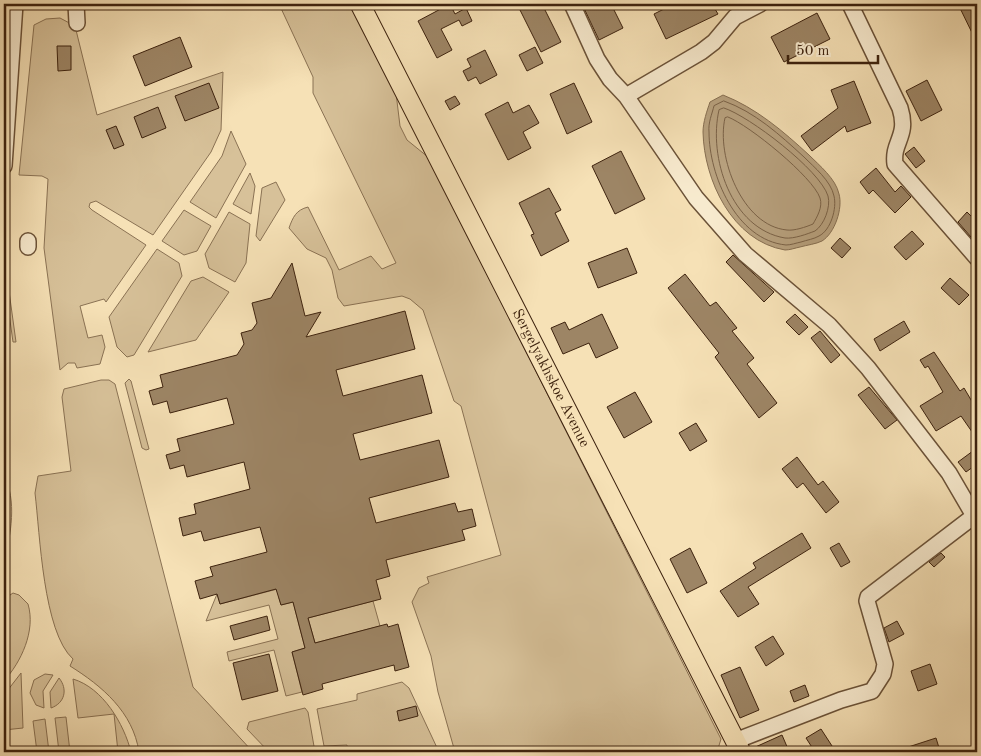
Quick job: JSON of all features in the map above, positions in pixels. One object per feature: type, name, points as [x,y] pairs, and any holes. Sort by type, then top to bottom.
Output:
[{"type":"main road","name":"Sergelyakhskoe Avenue","points":[[360,4],[738,747]]},
{"type":"street","points":[[4,166],[15,4]]},
{"type":"street","points":[[76,4],[77,23]]},
{"type":"street","points":[[572,4],[597,59],[610,79],[626,96],[696,198],[745,254],[829,325],[868,368],[949,472],[976,518],[868,597],[867,601],[884,664],[883,674],[872,691],[841,700],[738,747]]},
{"type":"street","points":[[626,96],[701,52],[714,42],[735,17],[760,4]]},
{"type":"street","points":[[850,4],[900,108],[904,122],[894,155],[895,164],[977,258]]},
{"type":"shaded area","points":[[279,4],[351,4],[396,93],[400,126],[407,140],[428,157],[721,739],[717,752],[455,752],[438,692],[431,656],[412,602],[419,588],[429,583],[427,577],[501,555],[461,406],[454,401],[423,310],[410,299],[402,296],[344,306],[338,298],[332,270],[326,258],[307,249],[289,228],[296,214],[308,207],[339,270],[371,256],[382,269],[396,263],[313,93],[313,77]]},
{"type":"shaded area","points":[[60,18],[75,26],[97,115],[223,72],[221,130],[211,152],[153,235],[96,201],[90,203],[89,207],[92,210],[146,245],[106,302],[104,299],[80,306],[88,338],[102,335],[105,347],[100,364],[77,368],[75,363],[68,363],[60,370],[44,248],[48,179],[42,176],[19,175],[34,25],[46,19]]},
{"type":"shaded area","points":[[231,131],[246,164],[216,218],[190,202],[222,156]]},
{"type":"shaded area","points":[[250,173],[255,186],[251,214],[233,204]]},
{"type":"shaded area","points":[[276,182],[285,200],[260,241],[256,236],[262,188]]},
{"type":"shaded area","points":[[184,210],[211,226],[197,251],[184,255],[162,241]]},
{"type":"shaded area","points":[[229,212],[250,224],[246,263],[235,282],[209,268],[205,254]]},
{"type":"shaded area","points":[[157,249],[179,263],[182,276],[134,355],[127,357],[117,347],[109,317]]},
{"type":"shaded area","points":[[203,277],[229,292],[196,340],[148,352],[191,281]]},
{"type":"shaded area","points":[[8,284],[16,342],[13,342],[5,285]]},
{"type":"shaded area","points":[[129,379],[149,449],[146,450],[142,448],[125,383]]},
{"type":"shaded area","points":[[101,380],[109,380],[115,384],[193,687],[253,752],[139,752],[136,738],[123,712],[104,691],[70,666],[73,659],[63,646],[49,605],[41,556],[35,493],[38,476],[71,471],[62,397],[64,389]]},
{"type":"shaded area","points":[[4,477],[12,506],[12,518],[4,559]]},
{"type":"shaded area","points":[[289,586],[279,598],[281,605],[293,602],[305,648],[292,652],[302,692],[286,696],[274,650],[229,661],[227,652],[278,639],[269,605],[206,621],[217,594],[220,604]]},
{"type":"shaded area","points":[[13,593],[19,595],[28,604],[30,625],[21,655],[4,681],[4,599]]},
{"type":"shaded area","points":[[373,601],[380,626],[315,643],[308,618]]},
{"type":"shaded area","points":[[21,673],[23,728],[4,730],[4,695]]},
{"type":"shaded area","points":[[45,674],[53,675],[43,691],[44,708],[36,705],[30,693],[34,680]]},
{"type":"shaded area","points":[[59,678],[64,687],[64,695],[56,706],[51,708],[50,692]]},
{"type":"shaded area","points":[[73,679],[94,690],[111,708],[128,741],[131,752],[118,752],[114,714],[78,718]]},
{"type":"shaded area","points":[[402,682],[409,688],[439,752],[347,752],[347,745],[324,746],[317,709],[357,700],[357,694]]},
{"type":"shaded area","points":[[305,708],[308,712],[315,752],[269,752],[247,729],[249,722]]},
{"type":"shaded area","points":[[66,717],[70,752],[59,752],[55,718]]},
{"type":"shaded area","points":[[45,719],[49,752],[37,752],[33,721]]},
{"type":"water","points":[[723,95],[747,106],[779,129],[817,163],[834,183],[840,200],[839,213],[831,232],[822,241],[787,250],[766,244],[750,235],[724,206],[715,188],[709,169],[703,132],[704,120],[710,102]]},
{"type":"building","points":[[450,4],[455,14],[466,8],[472,21],[462,26],[459,20],[441,29],[452,50],[437,58],[418,21]]},
{"type":"building","points":[[517,4],[542,4],[561,42],[541,52]]},
{"type":"building","points":[[582,4],[611,4],[623,28],[599,40]]},
{"type":"building","points":[[674,4],[712,4],[718,14],[666,39],[654,14]]},
{"type":"building","points":[[958,4],[977,4],[977,43]]},
{"type":"building","points":[[817,13],[830,39],[784,62],[771,37]]},
{"type":"building","points":[[180,37],[192,67],[145,86],[133,56]]},
{"type":"building","points":[[57,46],[71,46],[71,70],[58,71]]},
{"type":"building","points":[[535,47],[543,63],[527,71],[519,55]]},
{"type":"building","points":[[485,50],[497,75],[480,84],[476,77],[468,81],[463,71],[471,67],[467,59]]},
{"type":"building","points":[[927,80],[942,110],[921,121],[906,91]]},
{"type":"building","points":[[854,81],[871,123],[847,132],[845,126],[812,151],[801,136],[838,108],[831,90]]},
{"type":"building","points":[[209,83],[219,108],[185,121],[175,96]]},
{"type":"building","points":[[574,83],[592,122],[567,134],[550,94]]},
{"type":"building","points":[[455,96],[460,104],[450,110],[445,101]]},
{"type":"building","points":[[508,102],[513,113],[529,105],[539,123],[523,132],[531,148],[508,160],[485,114]]},
{"type":"building","points":[[158,107],[166,128],[142,138],[134,117]]},
{"type":"building","points":[[116,126],[124,145],[114,149],[106,130]]},
{"type":"building","points":[[914,147],[925,161],[916,168],[905,154]]},
{"type":"building","points":[[621,151],[645,199],[615,214],[592,166]]},
{"type":"building","points":[[876,168],[895,192],[901,186],[911,197],[895,213],[873,190],[869,194],[860,182]]},
{"type":"building","points":[[549,188],[561,210],[555,213],[569,241],[541,256],[531,235],[534,234],[519,203]]},
{"type":"building","points":[[967,212],[977,222],[977,244],[958,222]]},
{"type":"building","points":[[912,231],[924,244],[906,260],[894,247]]},
{"type":"building","points":[[840,238],[851,248],[842,258],[831,248]]},
{"type":"building","points":[[627,248],[637,273],[598,288],[588,263]]},
{"type":"building","points":[[733,255],[774,292],[764,302],[726,262]]},
{"type":"building","points":[[292,263],[305,316],[321,312],[306,337],[405,311],[415,349],[336,370],[343,396],[422,375],[432,413],[353,434],[360,460],[439,440],[449,477],[369,498],[376,523],[455,503],[458,512],[472,509],[476,526],[462,530],[465,540],[386,560],[390,576],[376,580],[381,599],[308,618],[315,643],[387,624],[388,627],[398,624],[409,667],[395,671],[394,665],[322,684],[323,689],[303,695],[292,652],[305,648],[293,602],[281,605],[276,589],[220,604],[217,594],[200,599],[195,581],[213,576],[210,567],[267,552],[260,527],[204,541],[201,531],[183,536],[179,518],[196,514],[194,504],[250,489],[244,462],[187,477],[184,465],[170,469],[166,455],[180,451],[177,439],[234,424],[227,398],[170,413],[167,401],[153,405],[149,391],[163,387],[160,375],[237,355],[244,344],[241,333],[252,330],[257,323],[252,303],[271,298]]},
{"type":"building","points":[[685,274],[710,306],[716,302],[737,328],[732,331],[754,358],[747,364],[777,403],[759,418],[715,357],[719,353],[668,288]]},
{"type":"building","points":[[950,278],[969,295],[959,305],[941,288]]},
{"type":"building","points":[[602,314],[618,348],[596,358],[589,343],[563,354],[551,328],[565,322],[569,330]]},
{"type":"building","points":[[795,314],[808,327],[799,335],[786,322]]},
{"type":"building","points":[[904,321],[910,332],[880,351],[874,339]]},
{"type":"building","points":[[820,331],[840,355],[831,363],[811,338]]},
{"type":"building","points":[[934,352],[960,391],[964,388],[977,410],[977,439],[961,416],[936,431],[920,406],[943,392],[928,366],[925,368],[920,360]]},
{"type":"building","points":[[869,387],[897,420],[885,429],[858,395]]},
{"type":"building","points":[[635,392],[652,422],[624,438],[607,407]]},
{"type":"building","points":[[696,423],[707,441],[690,451],[679,433]]},
{"type":"building","points":[[977,448],[977,464],[966,472],[958,462]]},
{"type":"building","points":[[797,457],[818,485],[823,481],[839,502],[826,513],[803,483],[797,488],[782,469]]},
{"type":"building","points":[[802,533],[811,548],[748,587],[759,604],[738,617],[720,591],[756,568],[753,563]]},
{"type":"building","points":[[839,543],[850,562],[841,567],[830,548]]},
{"type":"building","points":[[690,548],[707,583],[687,593],[670,559]]},
{"type":"building","points":[[941,553],[945,557],[934,567],[929,562]]},
{"type":"building","points":[[267,616],[270,630],[234,640],[230,626]]},
{"type":"building","points":[[897,621],[904,634],[889,642],[884,628]]},
{"type":"building","points":[[773,636],[784,654],[766,666],[755,647]]},
{"type":"building","points":[[269,654],[278,691],[242,700],[233,663]]},
{"type":"building","points":[[930,664],[937,684],[918,691],[911,671]]},
{"type":"building","points":[[740,667],[759,710],[740,718],[721,675]]},
{"type":"building","points":[[805,685],[809,696],[794,702],[790,691]]},
{"type":"building","points":[[416,706],[418,716],[399,721],[397,711]]},
{"type":"building","points":[[821,729],[834,749],[829,752],[815,752],[806,738]]},
{"type":"building","points":[[782,735],[788,749],[782,752],[752,752],[751,749]]},
{"type":"building","points":[[936,738],[940,751],[900,752],[899,750]]}]
